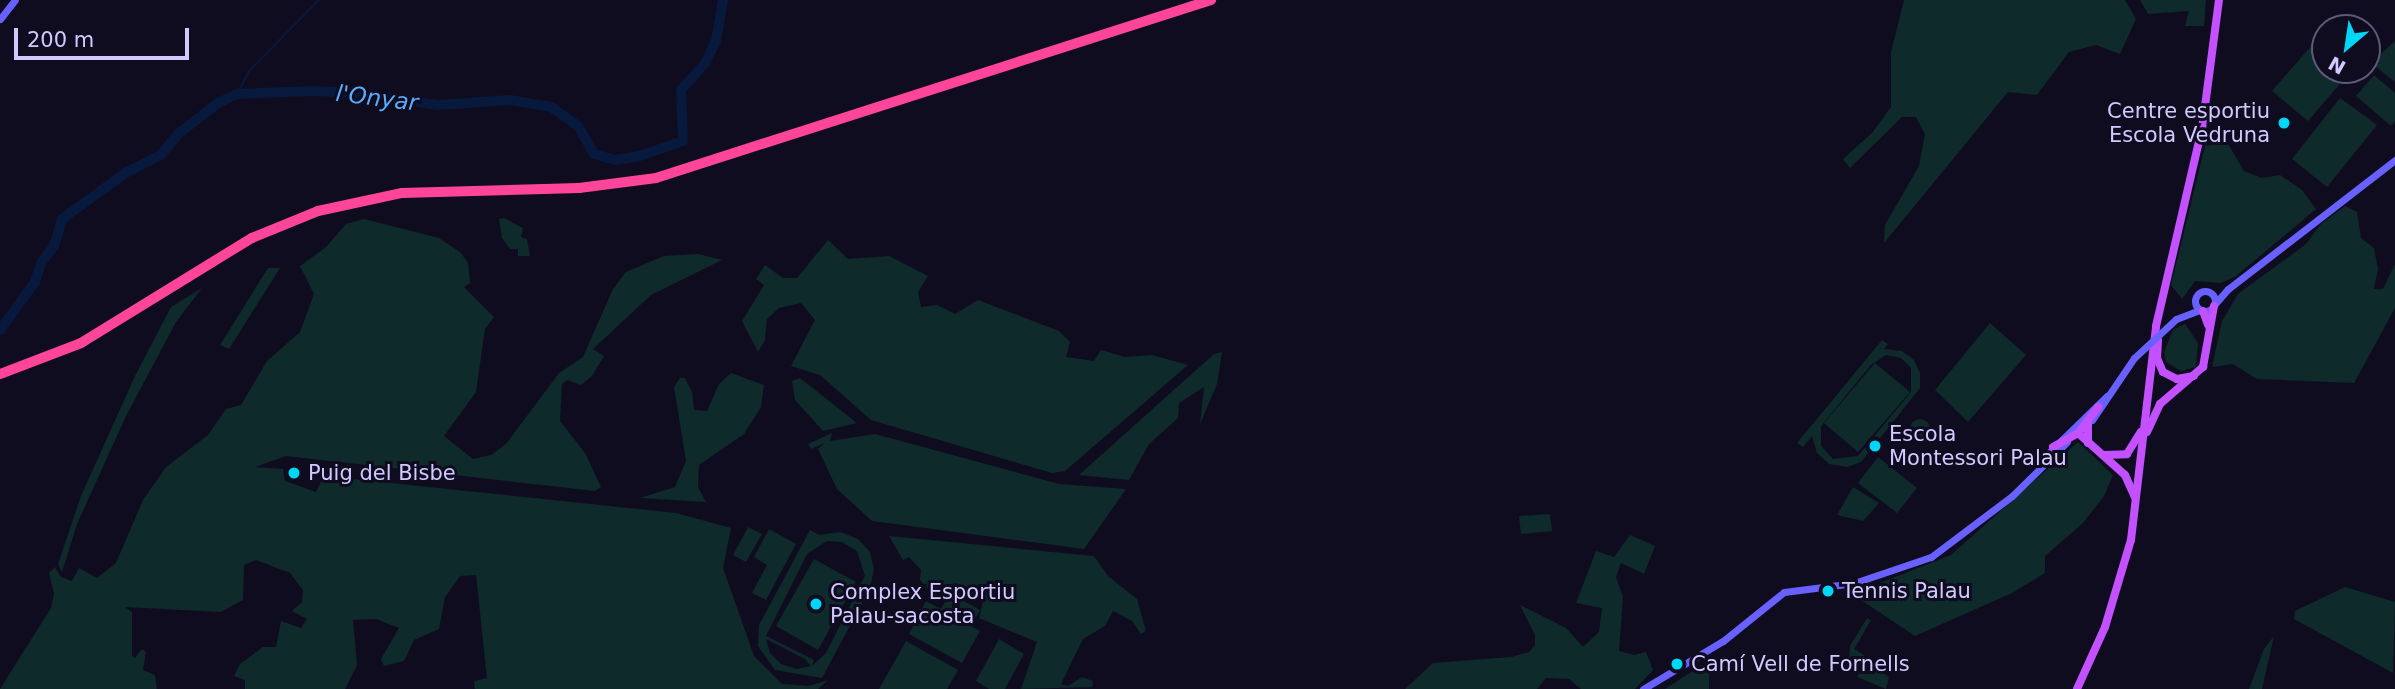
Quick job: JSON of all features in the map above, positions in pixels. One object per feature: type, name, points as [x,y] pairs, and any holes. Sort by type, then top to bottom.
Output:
[{"type":"highway","points":[[0,374],[42,359],[118,322],[252,238],[329,208],[402,192],[579,188],[656,178],[1211,0]]},
{"type":"main road","points":[[2077,689],[2122,579],[2137,507],[2145,416],[2164,287],[2204,117],[2219,0]]},
{"type":"main road","points":[[2164,287],[2158,363],[2172,378],[2197,375]]},
{"type":"main road","points":[[2142,452],[2158,407],[2197,375],[2205,362],[2214,306]]},
{"type":"main road","points":[[2202,310],[2209,332]]},
{"type":"main road","points":[[2053,447],[2084,438],[2098,407]]},
{"type":"main road","points":[[2098,453],[2115,457],[2129,453],[2138,442],[2145,416]]},
{"type":"main road","points":[[2084,438],[2088,424]]},
{"type":"main road","points":[[2084,438],[2127,477],[2137,507]]},
{"type":"main road","points":[[2068,441],[2084,438]]},
{"type":"street","points":[[0,19],[15,0]]},
{"type":"street","points":[[2088,424],[2134,358],[2176,319],[2187,313],[2214,306],[2228,289],[2395,160]]},
{"type":"street","points":[[2187,313],[2195,299],[2206,291],[2228,289]]},
{"type":"street","points":[[2206,291],[2214,297],[2214,306]]},
{"type":"street","points":[[2195,299],[2202,310]]},
{"type":"street","points":[[2025,484],[2053,447],[2098,407],[2121,379]]},
{"type":"street","points":[[1643,689],[1723,641],[1784,592],[1854,583],[1923,562],[2025,484],[2068,441]]},
{"type":"green space","points":[[1904,0],[2125,0],[2136,19],[2120,54],[2096,45],[2069,52],[2037,95],[2008,92],[1884,243],[1885,225],[1919,166],[1925,134],[1916,117],[1902,117],[1850,168],[1843,159],[1872,133],[1891,107],[1891,52]]},
{"type":"green space","points":[[2140,0],[2206,0],[2204,26],[2185,26],[2189,11],[2148,14]]},
{"type":"green space","points":[[2395,41],[2395,82],[2381,71],[2381,54]]},
{"type":"green space","points":[[2311,46],[2311,84],[2340,84],[2308,121],[2272,91]]},
{"type":"green space","points":[[2381,81],[2395,93],[2395,121],[2391,126],[2356,96],[2366,84],[2381,84]]},
{"type":"green space","points":[[2340,98],[2377,125],[2327,187],[2292,159]]},
{"type":"green space","points":[[2227,142],[2244,171],[2262,178],[2280,175],[2302,190],[2316,209],[2236,276],[2221,283],[2195,281],[2182,299],[2171,285],[2205,146]]},
{"type":"green space","points":[[2345,206],[2357,212],[2361,238],[2374,248],[2378,269],[2374,289],[2383,289],[2395,264],[2395,308],[2354,383],[2257,379],[2233,364],[2212,367],[2222,321],[2238,294],[2306,244],[2321,224]]},
{"type":"green space","points":[[504,218],[523,228],[521,237],[527,239],[530,256],[518,256],[518,249],[510,249],[502,238],[499,219]]},
{"type":"green space","points":[[364,219],[439,238],[461,253],[468,263],[470,283],[464,287],[494,317],[485,329],[476,392],[444,436],[473,459],[491,455],[506,444],[559,373],[583,357],[613,289],[626,272],[664,256],[698,254],[722,260],[651,295],[593,349],[604,356],[592,376],[581,385],[567,380],[562,384],[560,421],[585,453],[601,487],[595,491],[286,456],[255,467],[283,469],[285,481],[316,492],[323,478],[352,479],[676,513],[731,528],[723,568],[754,656],[782,684],[809,686],[828,680],[818,689],[475,689],[474,681],[487,678],[476,575],[460,576],[445,597],[439,629],[414,640],[404,661],[384,666],[381,659],[399,628],[376,619],[353,620],[357,665],[345,689],[245,689],[245,680],[234,676],[240,664],[263,647],[276,647],[281,621],[301,628],[307,619],[292,611],[302,602],[303,590],[290,573],[256,560],[244,565],[243,600],[221,612],[125,607],[132,612],[132,656],[135,658],[142,649],[146,652],[143,670],[155,675],[157,689],[0,689],[51,608],[54,594],[49,573],[55,567],[61,577],[72,581],[79,568],[97,578],[116,563],[143,500],[166,467],[208,435],[226,409],[241,405],[267,361],[300,332],[314,294],[300,266],[326,247],[346,224]]},
{"type":"green space","points":[[828,240],[848,259],[889,256],[928,276],[918,292],[921,307],[937,305],[955,314],[978,300],[1059,331],[1070,342],[1066,357],[1094,361],[1101,350],[1125,357],[1152,355],[1188,365],[1065,471],[1052,473],[871,420],[820,375],[791,366],[815,320],[801,303],[779,308],[767,319],[765,340],[758,352],[742,321],[764,285],[756,279],[765,265],[783,278],[797,278]]},
{"type":"green space","points":[[268,268],[280,268],[229,349],[220,345]]},
{"type":"green space","points":[[202,288],[176,322],[126,416],[77,524],[62,572],[58,564],[81,496],[135,376],[171,307]]},
{"type":"green space","points":[[1990,323],[2026,355],[1968,422],[1935,390]]},
{"type":"green space","points":[[2185,324],[2198,343],[2196,367],[2181,371],[2166,362],[2164,352],[2173,330]]},
{"type":"green space","points":[[1882,340],[1888,344],[1884,349],[1902,351],[1914,360],[1920,373],[1920,388],[1861,462],[1847,467],[1829,464],[1817,453],[1812,436],[1803,447],[1797,443]],"holes":[[[1886,355],[1901,358],[1911,368],[1911,392],[1858,456],[1833,459],[1821,446],[1821,426],[1871,365]]]},
{"type":"green space","points":[[1222,352],[1217,384],[1200,424],[1204,387],[1179,403],[1178,418],[1149,444],[1129,480],[1079,475],[1214,354]]},
{"type":"green space","points":[[1875,363],[1910,392],[1858,452],[1824,423]]},
{"type":"green space","points":[[731,373],[764,385],[761,407],[744,434],[699,465],[698,487],[706,502],[640,498],[675,487],[686,461],[674,387],[680,378],[685,378],[692,392],[694,410],[707,411],[719,384]]},
{"type":"green space","points":[[800,378],[857,423],[823,431],[795,400],[792,381]]},
{"type":"green space","points":[[1920,419],[1927,422],[1930,429],[1927,436],[1920,439],[1913,436],[1910,429],[1913,422]]},
{"type":"green space","points":[[832,433],[830,441],[875,434],[1059,484],[1126,489],[1084,549],[872,521],[837,489],[818,449],[825,443],[811,449],[808,444]]},
{"type":"green space","points":[[2078,442],[2113,475],[2104,496],[2083,523],[2045,556],[2045,573],[2012,593],[1915,636],[1852,594],[1951,555]]},
{"type":"green space","points":[[1878,457],[1917,488],[1897,513],[1858,483]]},
{"type":"green space","points":[[1853,487],[1879,503],[1863,521],[1837,515]]},
{"type":"green space","points":[[1550,514],[1552,531],[1521,534],[1519,516]]},
{"type":"green space","points":[[748,527],[762,534],[746,562],[733,555]]},
{"type":"green space","points":[[769,529],[796,544],[766,600],[752,593],[767,565],[754,557]]},
{"type":"green space","points":[[810,530],[819,535],[841,532],[858,539],[870,552],[874,569],[870,588],[822,678],[775,670],[758,646],[759,625]],"holes":[[[827,541],[842,542],[857,551],[865,576],[826,653],[812,666],[814,660],[766,636],[807,554]],[[766,639],[805,659],[811,666],[797,669],[781,664],[770,653]]]},
{"type":"green space","points":[[1630,535],[1655,546],[1644,574],[1621,563],[1616,577],[1623,597],[1619,651],[1634,655],[1646,652],[1653,670],[1635,689],[1581,689],[1569,679],[1546,678],[1537,689],[1405,689],[1433,663],[1511,657],[1529,652],[1535,645],[1535,635],[1520,605],[1566,628],[1583,647],[1599,632],[1602,608],[1576,603],[1596,551],[1614,557]]},
{"type":"green space","points":[[889,536],[1094,556],[1108,576],[1137,599],[1146,631],[1141,634],[1132,621],[1113,611],[1105,626],[1083,639],[1061,684],[1068,686],[1082,677],[1093,681],[1092,687],[1021,689],[1037,642],[979,618],[983,602],[956,583],[929,590],[920,580],[921,570],[909,557],[903,560]]},
{"type":"green space","name":"Complex Esportiu Palau-sacosta","points":[[814,559],[856,582],[818,650],[776,626]]},
{"type":"green space","points":[[2345,587],[2395,602],[2393,673],[2294,619],[2295,611]]},
{"type":"green space","points":[[950,593],[980,610],[971,626],[980,631],[962,663],[909,634],[926,601],[941,609]]},
{"type":"green space","points":[[1867,618],[1871,620],[1854,649],[1864,655],[1854,669],[1849,660],[1850,646]]},
{"type":"green space","points":[[2274,636],[2262,689],[2249,689],[2264,649]]},
{"type":"green space","points":[[999,639],[1024,654],[1005,689],[989,689],[976,681]]},
{"type":"green space","points":[[906,641],[958,670],[947,689],[879,689]]},
{"type":"green space","points":[[1866,663],[1889,677],[1886,689],[1857,677]]},
{"type":"green space","points":[[1702,665],[1709,671],[1709,689],[1665,689]]},
{"type":"waterway","points":[[237,94],[250,70],[319,0]]},
{"type":"waterway","name":"l'Onyar","points":[[0,330],[35,282],[41,263],[54,246],[62,219],[127,172],[161,155],[178,134],[218,103],[237,94],[312,91],[362,93],[438,105],[510,100],[551,107],[578,126],[594,154],[615,160],[639,156],[683,141],[681,90],[706,62],[716,41],[723,0]]},
{"type":"place","name":"Centre esportiu Escola Vedruna","points":[[2284,123]]},
{"type":"place","name":"Escola Montessori Palau","points":[[1875,446]]},
{"type":"place","name":"Puig del Bisbe","points":[[294,473]]},
{"type":"place","name":"Tennis Palau","points":[[1828,591]]},
{"type":"place","name":"Complex Esportiu Palau-sacosta","points":[[816,604]]},
{"type":"place","name":"Camí Vell de Fornells","points":[[1677,664]]}]
